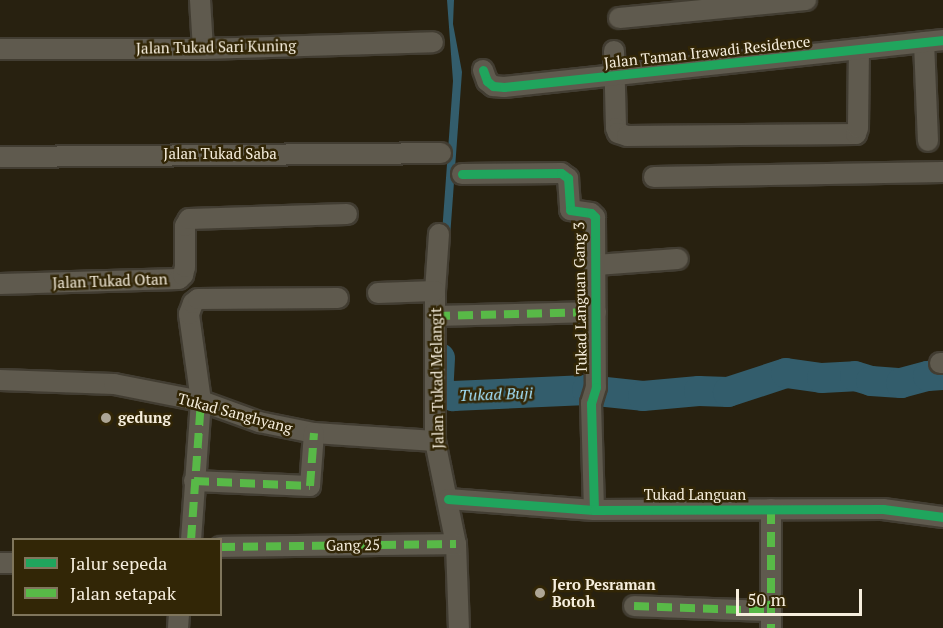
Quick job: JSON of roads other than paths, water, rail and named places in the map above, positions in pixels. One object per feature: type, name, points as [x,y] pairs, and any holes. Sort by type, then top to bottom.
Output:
[{"type":"street","points":[[200,0],[203,48]]},
{"type":"street","points":[[619,18],[806,0]]},
{"type":"street","name":"Jalan Taman Irawadi Residence","points":[[483,70],[487,81],[493,86],[504,87],[933,41],[928,141]]},
{"type":"street","name":"Jalan Tukad Sari Kuning","points":[[0,49],[203,48],[433,42]]},
{"type":"street","name":"Jalan Taman Irawadi Residence","points":[[614,51],[618,133],[627,136],[848,136],[856,134],[858,128],[859,50]]},
{"type":"street","name":"Jalan Tukad Saba","points":[[0,157],[441,153]]},
{"type":"street","points":[[654,177],[943,172]]},
{"type":"street","name":"Tukad Languan Gang 3","points":[[462,174],[565,174],[570,210],[591,213],[595,217],[594,510]]},
{"type":"street","name":"Jalan Tukad Otan","points":[[0,285],[179,279],[185,267],[185,226],[189,219],[347,214]]},
{"type":"street","name":"Jalan Tukad Melangit","points":[[440,234],[435,291],[441,316],[435,441],[456,544],[459,628]]},
{"type":"street","points":[[596,265],[678,259]]},
{"type":"street","points":[[378,293],[435,291]]},
{"type":"street","points":[[191,538],[201,401],[189,314],[198,300],[338,298]]},
{"type":"street","points":[[441,316],[596,312]]},
{"type":"street","name":"Tukad Sanghyang","points":[[0,380],[114,384],[201,401],[259,422],[314,433],[435,441]]},
{"type":"street","points":[[194,481],[310,486],[314,433]]},
{"type":"street","name":"Tukad Languan","points":[[448,499],[594,510],[883,509],[943,517]]},
{"type":"street","points":[[634,606],[771,619],[771,509]]},
{"type":"street","name":"Gang 25","points":[[222,547],[456,544]]},
{"type":"water","points":[[447,0],[454,0],[453,24],[462,72],[443,334],[439,275],[453,81]]},
{"type":"waterway","name":"Tukad Buji","points":[[440,358],[438,392],[453,396],[587,390],[643,396],[699,391],[728,392],[786,373],[822,378],[855,376],[871,381],[901,383],[928,376],[943,375]]},
{"type":"place","name":"gedung","points":[[106,418]]},
{"type":"place","name":"Jero Pesraman Botoh","points":[[540,593]]}]
